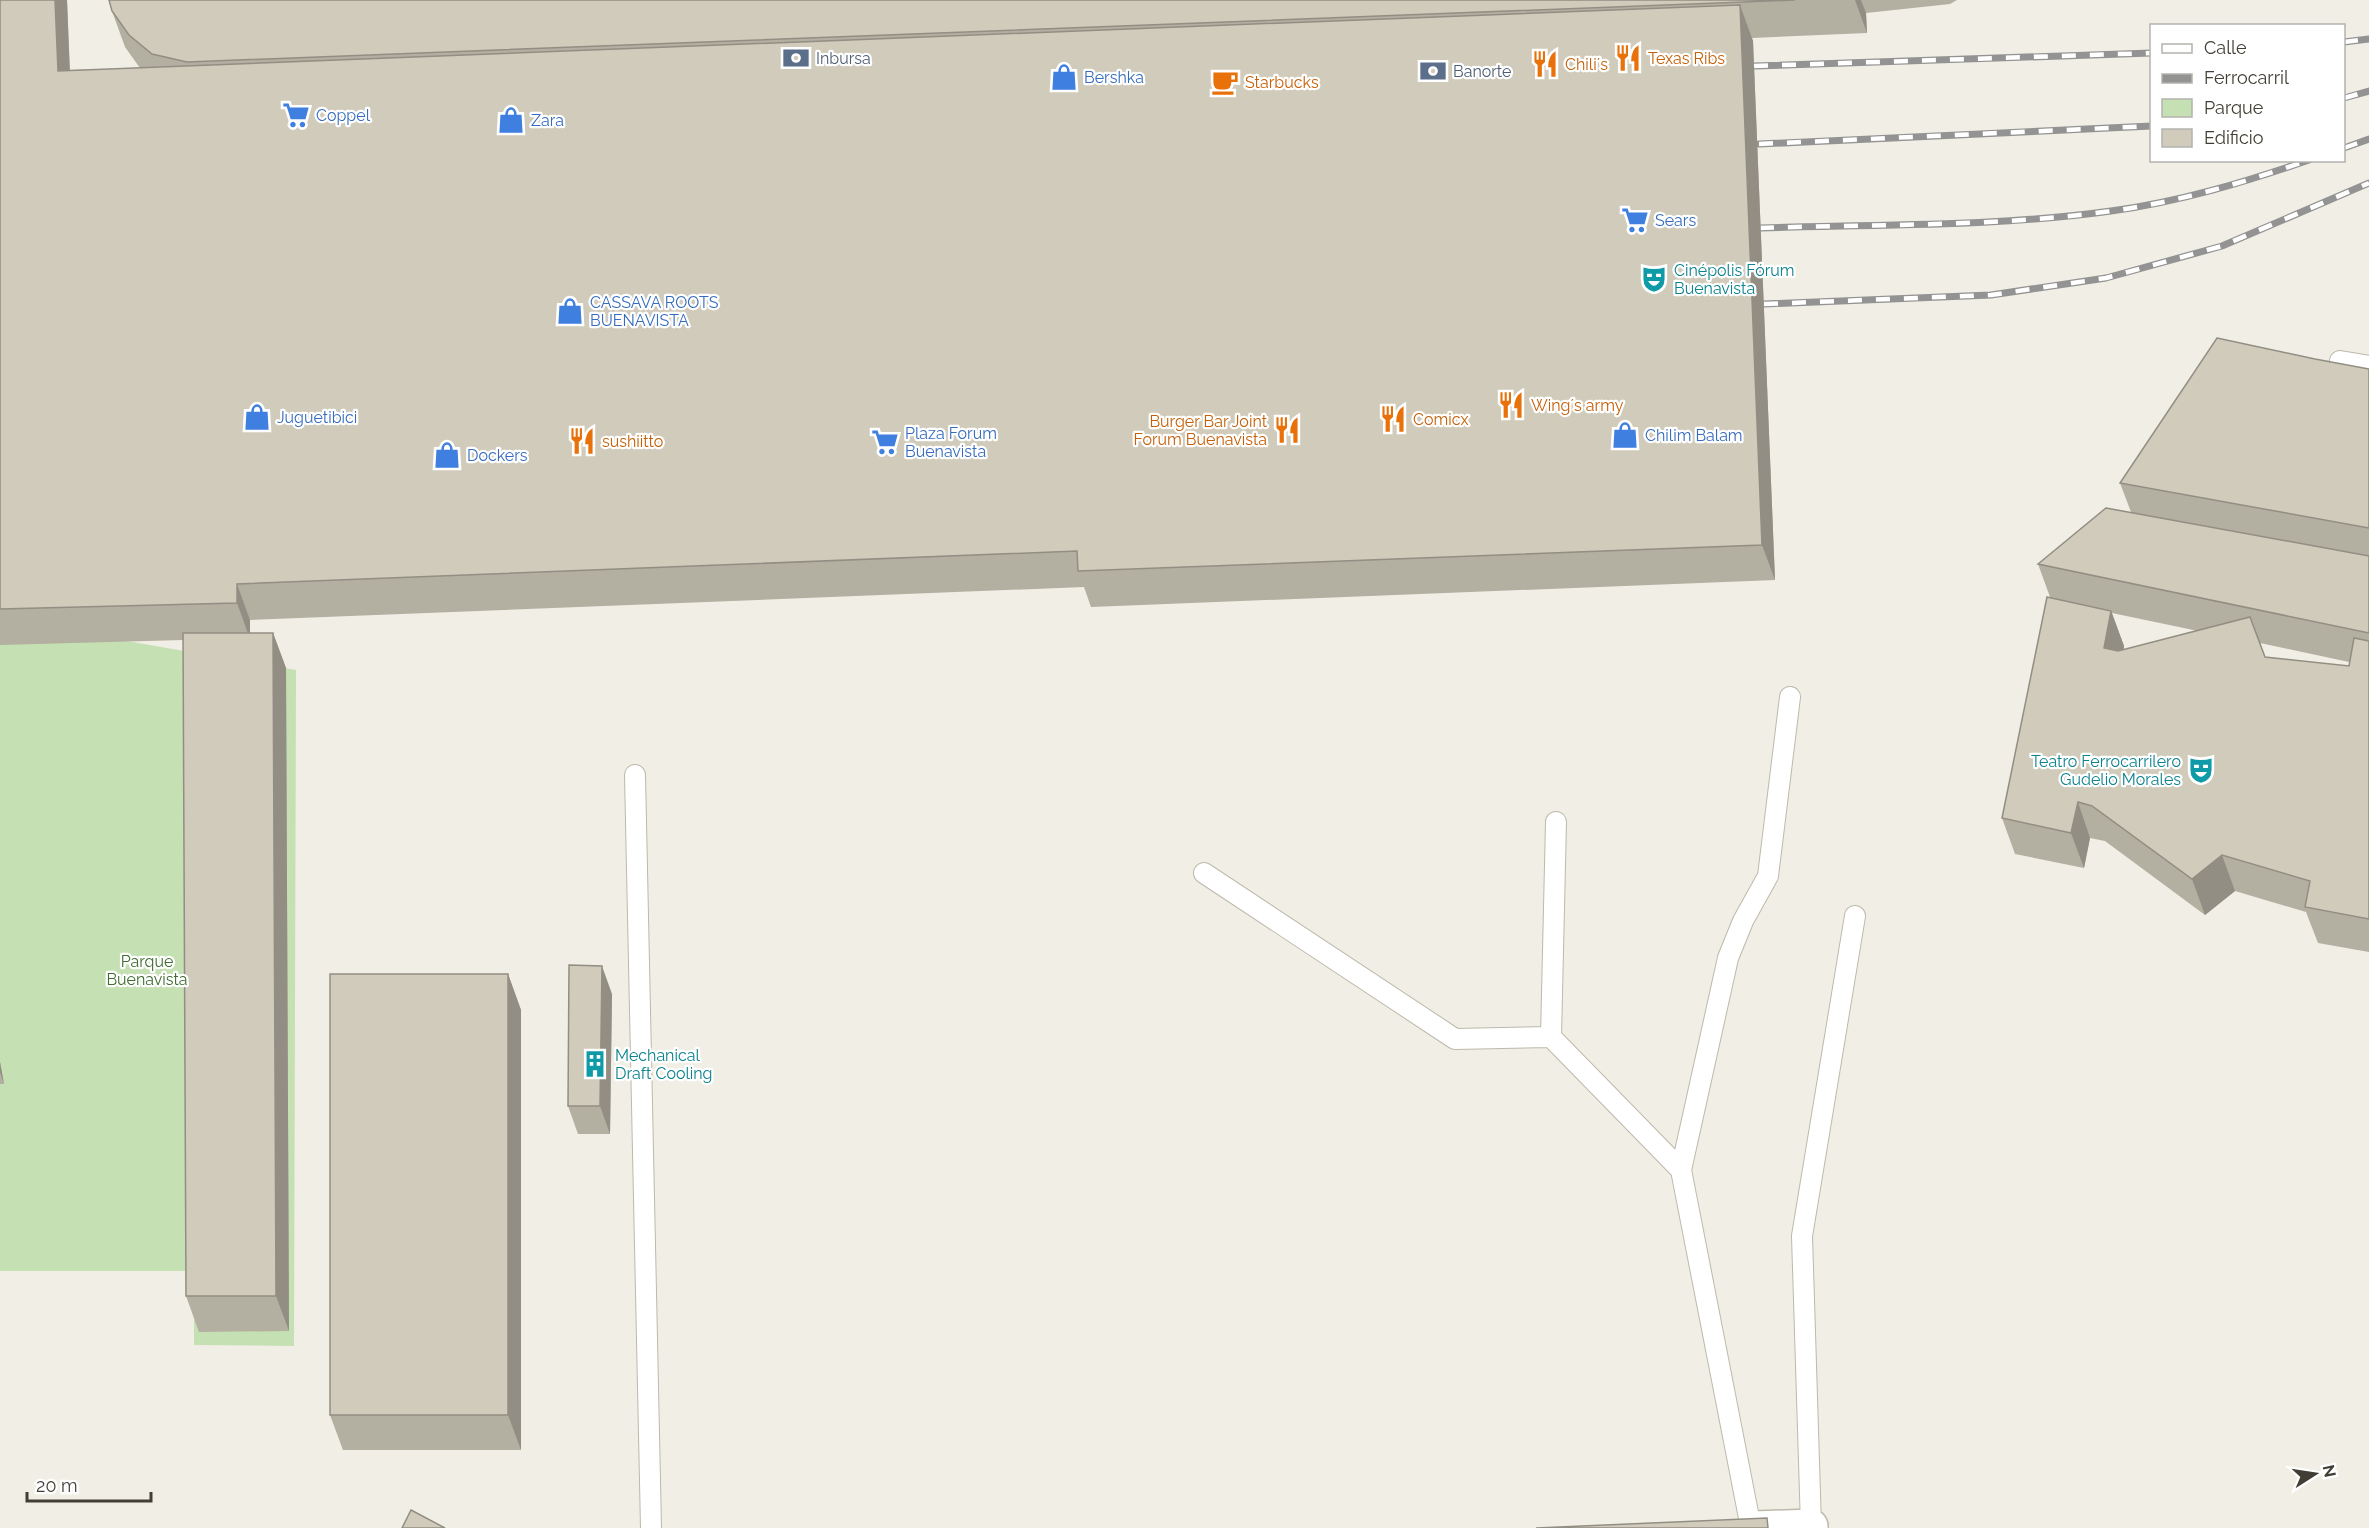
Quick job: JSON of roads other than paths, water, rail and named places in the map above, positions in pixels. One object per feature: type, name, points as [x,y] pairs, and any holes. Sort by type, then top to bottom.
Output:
[{"type":"street","points":[[1753,1528],[1811,1527]]},
{"type":"lane","points":[[2340,361],[2369,366]]},
{"type":"lane","points":[[1753,1528],[1681,1170],[1728,958],[1743,921],[1768,876],[1790,697]]},
{"type":"lane","points":[[635,775],[651,1528]]},
{"type":"lane","points":[[1556,822],[1551,1037],[1681,1170]]},
{"type":"lane","points":[[1204,873],[1455,1039],[1551,1037]]},
{"type":"lane","points":[[1811,1527],[1802,1236],[1855,916]]},
{"type":"railway","points":[[2345,42],[2369,39]]},
{"type":"railway","points":[[1754,66],[2150,53]]},
{"type":"railway","points":[[2345,98],[2369,91]]},
{"type":"railway","points":[[1759,144],[2150,126]]},
{"type":"railway","points":[[2345,148],[2369,139]]},
{"type":"railway","points":[[1760,228],[2024,220],[2111,211],[2212,190],[2303,162]]},
{"type":"railway","points":[[1764,304],[1991,295],[2106,278],[2222,246],[2369,183]]},
{"type":"place","name":"Inbursa","points":[[796,58]]},
{"type":"place","name":"Texas Ribs","points":[[1628,58]]},
{"type":"place","name":"Chili´s","points":[[1545,64]]},
{"type":"place","name":"Banorte","points":[[1433,71]]},
{"type":"place","name":"Bershka","points":[[1064,77]]},
{"type":"place","name":"Starbucks","points":[[1225,82]]},
{"type":"place","name":"Coppel","points":[[296,115]]},
{"type":"place","name":"Zara","points":[[511,120]]},
{"type":"place","name":"Sears","points":[[1635,220]]},
{"type":"place","name":"Cinépolis Fórum Buenavista","points":[[1654,279]]},
{"type":"place","name":"CASSAVA ROOTS BUENAVISTA","points":[[570,311]]},
{"type":"place","name":"Wing´s army","points":[[1511,405]]},
{"type":"place","name":"Juguetibici","points":[[257,417]]},
{"type":"place","name":"Comicx","points":[[1393,419]]},
{"type":"place","name":"Burger Bar Joint Forum Buenavista","points":[[1287,430]]},
{"type":"place","name":"Chilim Balam","points":[[1625,435]]},
{"type":"place","name":"sushiitto","points":[[582,441]]},
{"type":"place","name":"Plaza Forum Buenavista","points":[[885,442]]},
{"type":"place","name":"Dockers","points":[[447,455]]},
{"type":"place","name":"Teatro Ferrocarrilero Gudelio Morales","points":[[2201,770]]},
{"type":"place","name":"Mechanical Draft Cooling","points":[[595,1064]]},
{"type":"park label","name":"Parque Buenavista","points":[[147,970]]}]
